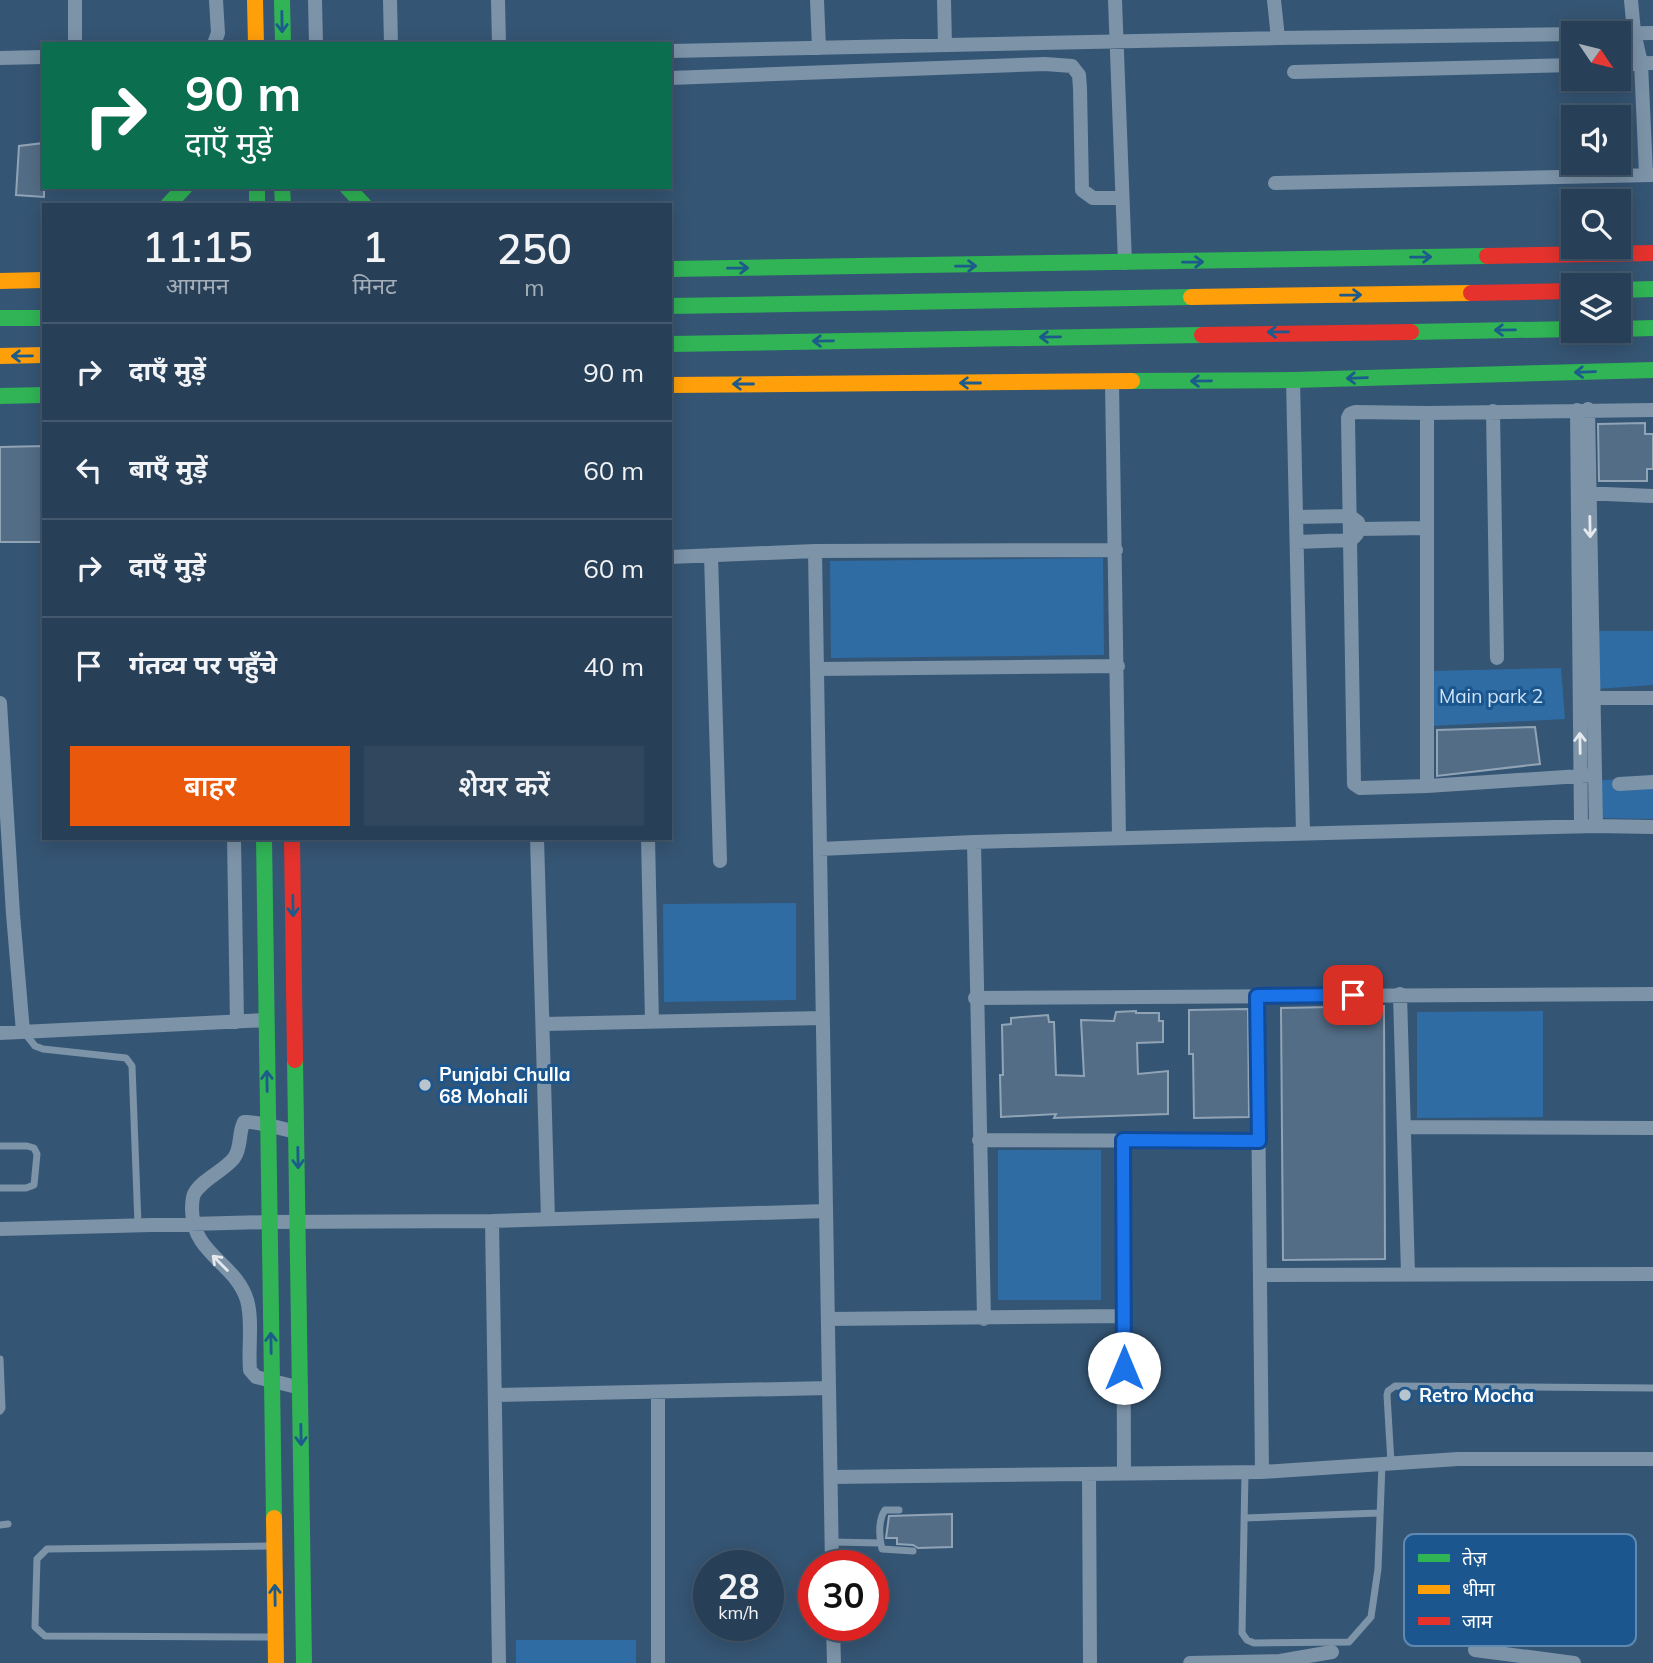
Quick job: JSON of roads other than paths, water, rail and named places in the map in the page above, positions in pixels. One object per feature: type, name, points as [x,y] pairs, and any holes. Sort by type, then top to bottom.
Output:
[{"type":"main road","points":[[256,0],[256,42]]},
{"type":"main road","points":[[282,0],[283,42]]},
{"type":"main road","points":[[170,203],[183,189]]},
{"type":"main road","points":[[349,189],[362,203]]},
{"type":"main road","points":[[672,269],[1653,253]]},
{"type":"main road","points":[[0,281],[42,280]]},
{"type":"main road","points":[[1631,290],[1653,289]]},
{"type":"main road","points":[[672,306],[1561,291]]},
{"type":"main road","points":[[0,318],[42,318]]},
{"type":"main road","points":[[1631,328],[1653,328]]},
{"type":"main road","points":[[672,344],[1561,329]]},
{"type":"main road","points":[[0,356],[42,355]]},
{"type":"main road","points":[[672,385],[1293,380],[1653,370]]},
{"type":"main road","points":[[0,396],[42,395]]},
{"type":"main road","points":[[264,840],[276,1663]]},
{"type":"main road","points":[[292,840],[304,1663]]},
{"type":"street","points":[[75,0],[75,42]]},
{"type":"street","points":[[215,42],[218,33],[216,0]]},
{"type":"street","points":[[314,0],[316,42]]},
{"type":"street","points":[[390,0],[391,42]]},
{"type":"street","points":[[498,0],[499,42]]},
{"type":"street","points":[[817,0],[819,48]]},
{"type":"street","points":[[944,0],[945,45]]},
{"type":"street","points":[[1115,0],[1125,263]]},
{"type":"street","points":[[1274,0],[1278,38]]},
{"type":"street","points":[[1275,183],[1650,174],[1647,63],[1634,32],[1632,0]]},
{"type":"street","points":[[672,51],[1653,33]]},
{"type":"street","points":[[0,58],[42,57]]},
{"type":"street","points":[[672,78],[1045,64],[1072,66],[1079,75],[1082,190],[1093,198],[1122,198]]},
{"type":"street","points":[[1294,72],[1561,65]]},
{"type":"street","points":[[1293,380],[1303,833]]},
{"type":"street","points":[[1112,382],[1119,837]]},
{"type":"street","points":[[1583,410],[1588,826]]},
{"type":"street","points":[[1588,775],[1427,786],[1355,786],[1354,534],[1350,516],[1350,414],[1653,410]]},
{"type":"street","points":[[1493,411],[1497,658]]},
{"type":"street","points":[[1427,413],[1427,786]]},
{"type":"street","points":[[1584,493],[1653,496]]},
{"type":"street","points":[[1296,516],[1350,516]]},
{"type":"street","points":[[1297,542],[1427,527]]},
{"type":"street","points":[[672,557],[815,551],[1116,550]]},
{"type":"street","points":[[815,551],[832,1550]]},
{"type":"street","points":[[711,555],[720,861]]},
{"type":"street","points":[[817,669],[1118,666]]},
{"type":"street","points":[[1586,698],[1653,698]]},
{"type":"street","points":[[0,703],[6,914],[23,1032]]},
{"type":"street","points":[[1619,784],[1653,782]]},
{"type":"street","points":[[820,849],[1119,837],[1588,826],[1653,827]]},
{"type":"street","points":[[234,840],[237,1022]]},
{"type":"street","points":[[537,840],[548,1219]]},
{"type":"street","points":[[648,840],[652,1023]]},
{"type":"street","points":[[974,842],[975,998],[984,1318]]},
{"type":"street","points":[[1401,994],[1408,1274]]},
{"type":"street","points":[[975,998],[1653,994]]},
{"type":"street","points":[[1257,996],[1262,1472]]},
{"type":"street","points":[[544,1024],[823,1017]]},
{"type":"street","points":[[0,1033],[267,1020]]},
{"type":"street","points":[[297,1132],[252,1121],[242,1125],[237,1154],[194,1194],[193,1224],[198,1238],[239,1284],[247,1300],[250,1370],[256,1377],[301,1388]]},
{"type":"street","points":[[1404,1127],[1653,1128]]},
{"type":"street","points":[[979,1140],[1259,1141]]},
{"type":"street","points":[[1123,1140],[1124,1473]]},
{"type":"street","points":[[0,1229],[269,1222],[492,1221],[826,1211]]},
{"type":"street","points":[[492,1221],[499,1663]]},
{"type":"street","points":[[1260,1275],[1653,1274]]},
{"type":"street","points":[[828,1319],[1124,1316]]},
{"type":"street","points":[[495,1395],[829,1388]]},
{"type":"street","points":[[657,1393],[658,1663]]},
{"type":"street","points":[[831,1477],[1262,1472],[1458,1459],[1653,1460]]},
{"type":"street","points":[[1089,1474],[1090,1663]]},
{"type":"street","points":[[833,1641],[834,1663]]},
{"type":"street","points":[[1475,1650],[1574,1663]]},
{"type":"street","points":[[1190,1663],[1280,1662],[1332,1652]]},
{"type":"lane","points":[[23,1032],[35,1046],[43,1049],[126,1058],[132,1066],[138,1226]]},
{"type":"lane","points":[[0,1146],[27,1146],[34,1148],[37,1154],[34,1185],[26,1188],[0,1188]]},
{"type":"lane","points":[[0,1359],[0,1411]]},
{"type":"lane","points":[[1245,1472],[1242,1633],[1247,1640],[1254,1643],[1349,1642],[1371,1617],[1378,1569],[1379,1513],[1386,1464],[1388,1391],[1395,1386],[1653,1388]]},
{"type":"lane","points":[[899,1510],[885,1510],[882,1513],[882,1549],[913,1551]]},
{"type":"lane","points":[[1245,1518],[1379,1513]]},
{"type":"lane","points":[[832,1542],[880,1543]]},
{"type":"lane","points":[[275,1546],[47,1549],[37,1559],[35,1628],[45,1636],[276,1637]]},
{"type":"place","name":"Punjabi Chulla 68 Mohali","points":[[425,1085]]},
{"type":"place","name":"Retro Mocha","points":[[1405,1395]]},
{"type":"park label","name":"Main park 2","points":[[1491,696]]}]
